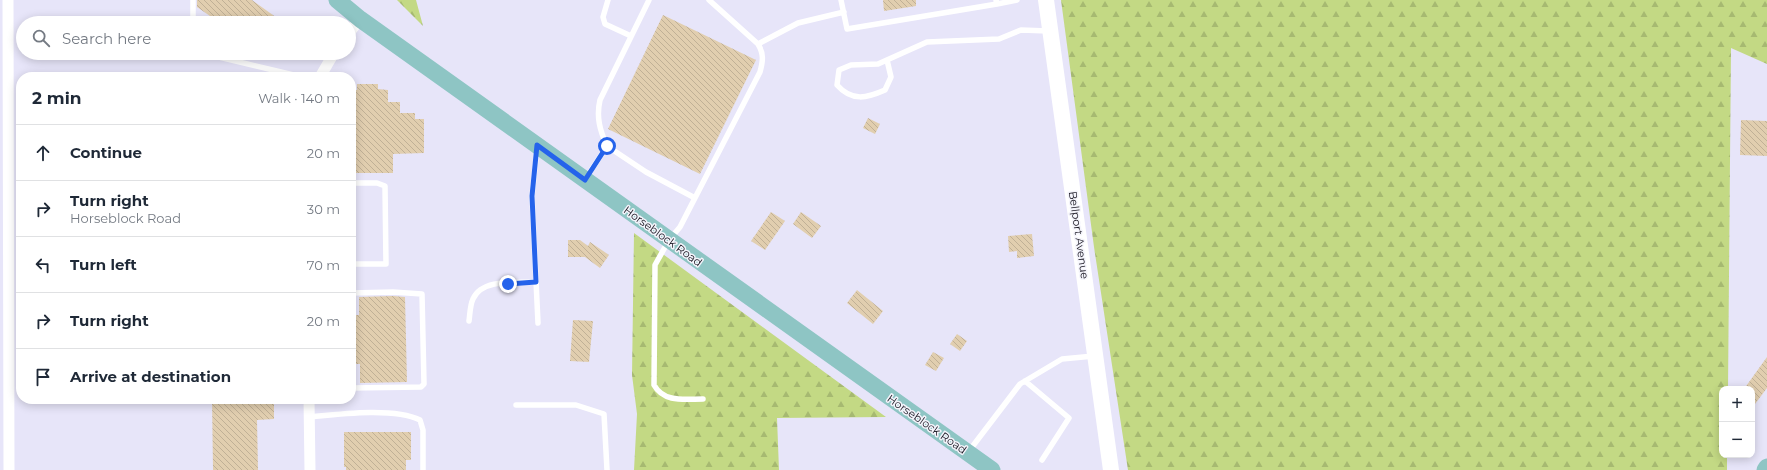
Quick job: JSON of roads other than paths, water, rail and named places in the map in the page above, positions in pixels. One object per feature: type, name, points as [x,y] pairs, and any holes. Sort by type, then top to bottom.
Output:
[{"type":"main road","name":"Horseblock Road","points":[[337,0],[360,19],[992,470]]},
{"type":"main road","name":"Bellport Avenue","points":[[1046,0],[1111,470]]},
{"type":"street","points":[[8,0],[9,470]]},
{"type":"street","points":[[356,24],[360,19]]},
{"type":"street","points":[[323,72],[330,60]]},
{"type":"street","points":[[309,404],[310,470]]},
{"type":"lane","points":[[193,0],[193,16]]},
{"type":"lane","points":[[608,0],[603,18],[606,24],[631,36]]},
{"type":"lane","points":[[648,0],[600,100],[598,111],[600,132],[607,146],[646,172],[695,198]]},
{"type":"lane","points":[[703,399],[666,397],[658,392],[654,385],[655,265],[668,240],[680,227],[760,72],[763,61],[762,51],[758,44],[709,0]]},
{"type":"lane","points":[[841,0],[847,29],[996,2],[1017,0]]},
{"type":"lane","points":[[758,44],[798,23],[844,12]]},
{"type":"lane","points":[[887,60],[891,77],[885,90],[868,98],[854,96],[843,92],[837,85],[839,70],[851,64],[878,64],[927,42],[999,39],[1021,30],[1051,31]]},
{"type":"lane","points":[[231,60],[281,72]]},
{"type":"lane","points":[[537,145],[532,196],[538,323]]},
{"type":"lane","points":[[585,180],[607,146]]},
{"type":"lane","points":[[356,183],[382,184],[385,186],[386,264],[356,264]]},
{"type":"lane","points":[[469,321],[472,300],[478,290],[490,284],[536,282]]},
{"type":"lane","points":[[356,293],[392,292],[422,294],[424,384],[421,387],[356,388]]},
{"type":"lane","points":[[968,453],[1020,384],[1062,359],[1095,356]]},
{"type":"lane","points":[[1025,381],[1069,418],[1042,460]]},
{"type":"lane","points":[[516,405],[576,405],[604,414],[607,470]]},
{"type":"lane","points":[[310,416],[341,414],[410,414],[420,420],[423,430],[423,470]]}]
